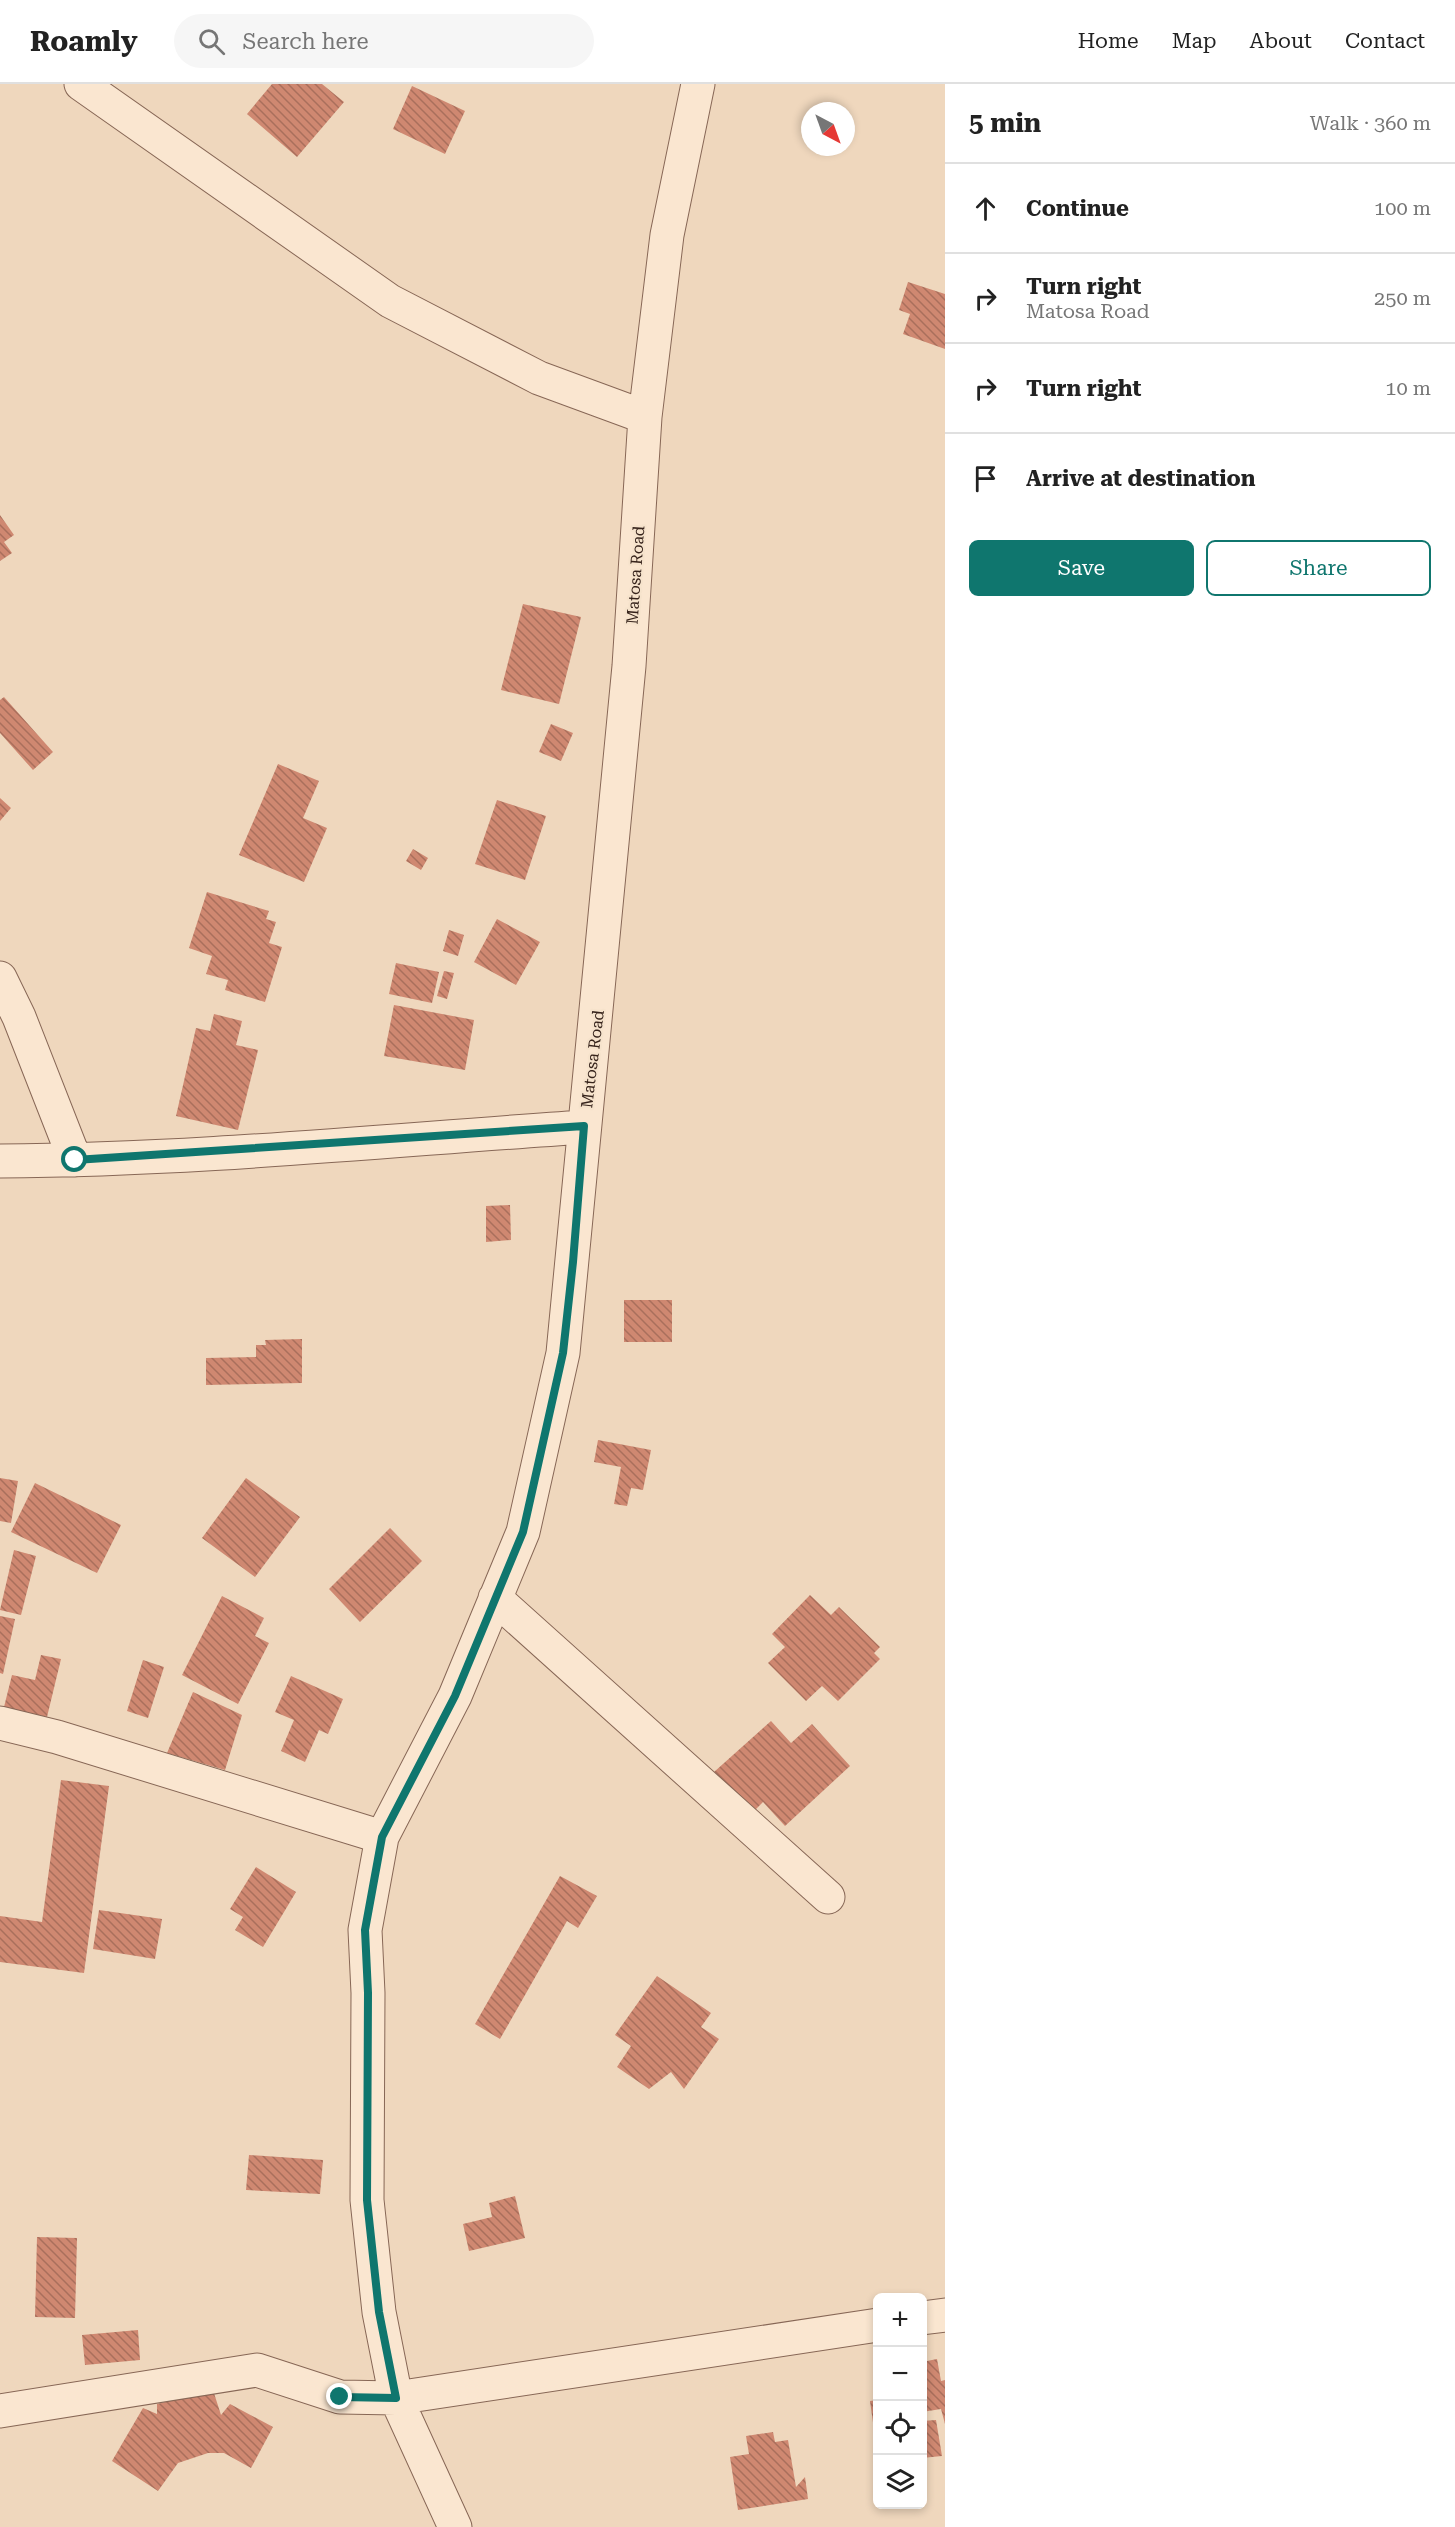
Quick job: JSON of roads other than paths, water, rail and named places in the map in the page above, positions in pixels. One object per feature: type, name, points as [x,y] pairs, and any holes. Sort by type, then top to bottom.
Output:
[{"type":"street","points":[[81,84],[390,301],[539,378],[645,417]]},
{"type":"street","name":"Matosa Road","points":[[455,2527],[396,2398],[379,2312],[367,2200],[368,1993],[365,1930],[382,1837],[455,1696],[523,1532],[563,1353],[628,678],[645,417],[667,235],[698,84]]},
{"type":"street","points":[[0,978],[19,1017],[75,1160]]},
{"type":"street","points":[[0,1161],[75,1160],[584,1126]]},
{"type":"street","points":[[495,1598],[828,1897]]},
{"type":"street","points":[[0,1723],[57,1737],[382,1837]]},
{"type":"street","points":[[927,2317],[945,2315]]},
{"type":"street","points":[[0,2411],[257,2370],[340,2397],[396,2398],[873,2326]]}]
